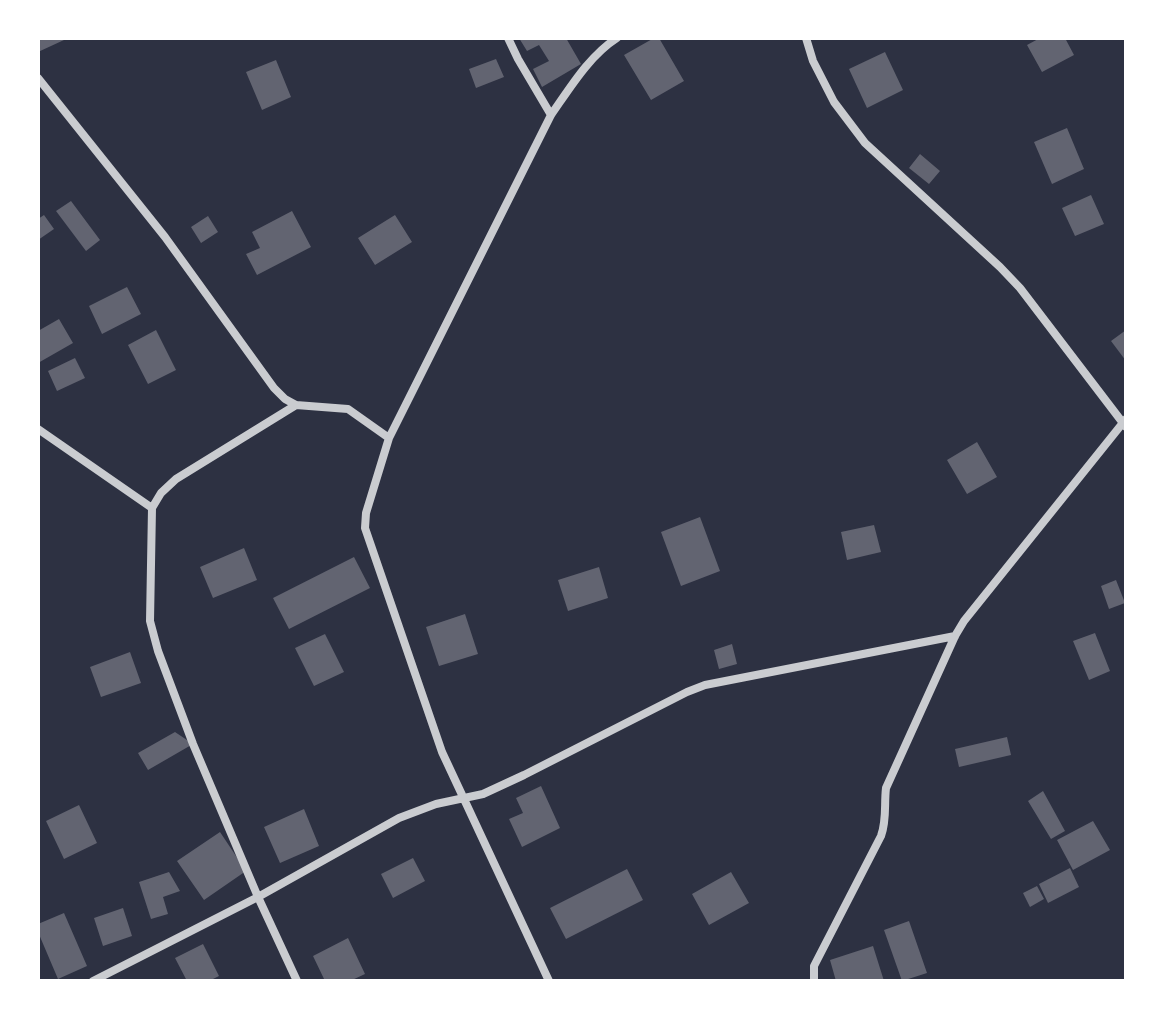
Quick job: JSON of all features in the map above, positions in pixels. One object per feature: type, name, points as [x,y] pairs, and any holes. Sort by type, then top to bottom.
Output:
[{"type":"street","points":[[508,38],[551,115]]},
{"type":"street","points":[[549,981],[442,752],[365,528],[366,513],[389,438],[551,115],[579,75],[617,38]]},
{"type":"street","points":[[806,38],[813,61],[834,102],[865,143],[1020,288],[1125,423],[955,636],[886,788],[885,824],[881,836],[814,966],[814,981]]},
{"type":"street","points":[[38,78],[165,237],[274,388],[296,405],[348,409],[389,438]]},
{"type":"street","points":[[296,405],[176,479],[161,493],[152,508],[150,621],[193,744],[297,981]]},
{"type":"street","points":[[38,429],[152,508]]},
{"type":"street","points":[[93,981],[258,897],[399,818],[436,804],[483,794],[687,692],[705,685],[955,636]]},
{"type":"building","points":[[40,38],[63,38],[64,40],[38,52]]},
{"type":"building","points":[[519,38],[566,38],[581,64],[542,87],[533,69],[549,61],[539,45],[527,51]]},
{"type":"building","points":[[659,38],[684,81],[651,100],[624,55]]},
{"type":"building","points":[[1040,38],[1065,38],[1074,55],[1042,72],[1027,45]]},
{"type":"building","points":[[885,52],[903,90],[867,108],[849,69]]},
{"type":"building","points":[[496,59],[504,77],[476,88],[469,69]]},
{"type":"building","points":[[276,60],[291,97],[262,110],[246,72]]},
{"type":"building","points":[[1067,128],[1084,169],[1052,184],[1034,142]]},
{"type":"building","points":[[920,154],[940,171],[929,184],[909,168]]},
{"type":"building","points":[[1091,195],[1104,224],[1075,236],[1062,208]]},
{"type":"building","points":[[71,201],[100,240],[86,251],[56,211]]},
{"type":"building","points":[[292,211],[311,247],[257,275],[246,254],[260,248],[252,232]]},
{"type":"building","points":[[44,215],[54,229],[38,240],[38,219]]},
{"type":"building","points":[[395,215],[412,242],[375,265],[358,238]]},
{"type":"building","points":[[208,216],[218,232],[201,243],[191,227]]},
{"type":"building","points":[[127,287],[141,314],[102,334],[89,306]]},
{"type":"building","points":[[59,319],[73,343],[38,363],[38,331]]},
{"type":"building","points":[[156,330],[176,370],[148,384],[128,345]]},
{"type":"building","points":[[1126,330],[1126,361],[1111,341]]},
{"type":"building","points":[[75,358],[85,378],[57,391],[48,371]]},
{"type":"building","points":[[977,442],[997,477],[967,494],[947,460]]},
{"type":"building","points":[[700,517],[720,571],[681,586],[661,532]]},
{"type":"building","points":[[874,525],[881,552],[847,560],[841,532]]},
{"type":"building","points":[[244,548],[257,580],[213,598],[200,567]]},
{"type":"building","points":[[354,557],[370,588],[289,629],[273,598]]},
{"type":"building","points":[[599,567],[608,598],[568,611],[558,580]]},
{"type":"building","points":[[1116,580],[1125,603],[1109,609],[1101,586]]},
{"type":"building","points":[[465,614],[478,654],[439,666],[426,627]]},
{"type":"building","points":[[1095,633],[1110,671],[1089,680],[1073,641]]},
{"type":"building","points":[[325,634],[344,672],[314,686],[295,648]]},
{"type":"building","points":[[732,644],[737,664],[719,669],[714,650]]},
{"type":"building","points":[[130,652],[141,683],[101,697],[90,667]]},
{"type":"building","points":[[175,732],[193,744],[148,770],[138,753]]},
{"type":"building","points":[[1007,737],[1011,755],[959,767],[955,749]]},
{"type":"building","points":[[541,786],[560,828],[522,847],[509,819],[523,813],[516,798]]},
{"type":"building","points":[[1043,791],[1065,831],[1051,839],[1028,801]]},
{"type":"building","points":[[79,805],[97,843],[64,859],[46,821]]},
{"type":"building","points":[[304,809],[319,846],[280,863],[264,827]]},
{"type":"building","points":[[1093,821],[1110,850],[1073,870],[1057,840]]},
{"type":"building","points":[[220,832],[246,871],[204,900],[177,861]]},
{"type":"building","points":[[413,858],[425,881],[393,898],[381,874]]},
{"type":"building","points":[[1070,868],[1079,887],[1048,903],[1039,884]]},
{"type":"building","points":[[627,869],[643,900],[566,939],[550,908]]},
{"type":"building","points":[[169,872],[180,891],[163,897],[168,914],[151,919],[139,882]]},
{"type":"building","points":[[731,872],[749,903],[709,925],[692,894]]},
{"type":"building","points":[[1037,886],[1044,899],[1030,907],[1023,893]]},
{"type":"building","points":[[123,908],[132,936],[103,946],[94,918]]},
{"type":"building","points":[[64,913],[87,966],[58,979],[38,932],[38,924]]},
{"type":"building","points":[[909,921],[927,973],[902,981],[884,930]]},
{"type":"building","points":[[348,938],[365,974],[350,981],[325,981],[313,956]]},
{"type":"building","points":[[203,944],[219,976],[209,981],[187,981],[175,958]]},
{"type":"building","points":[[873,946],[884,981],[836,981],[830,960]]}]
